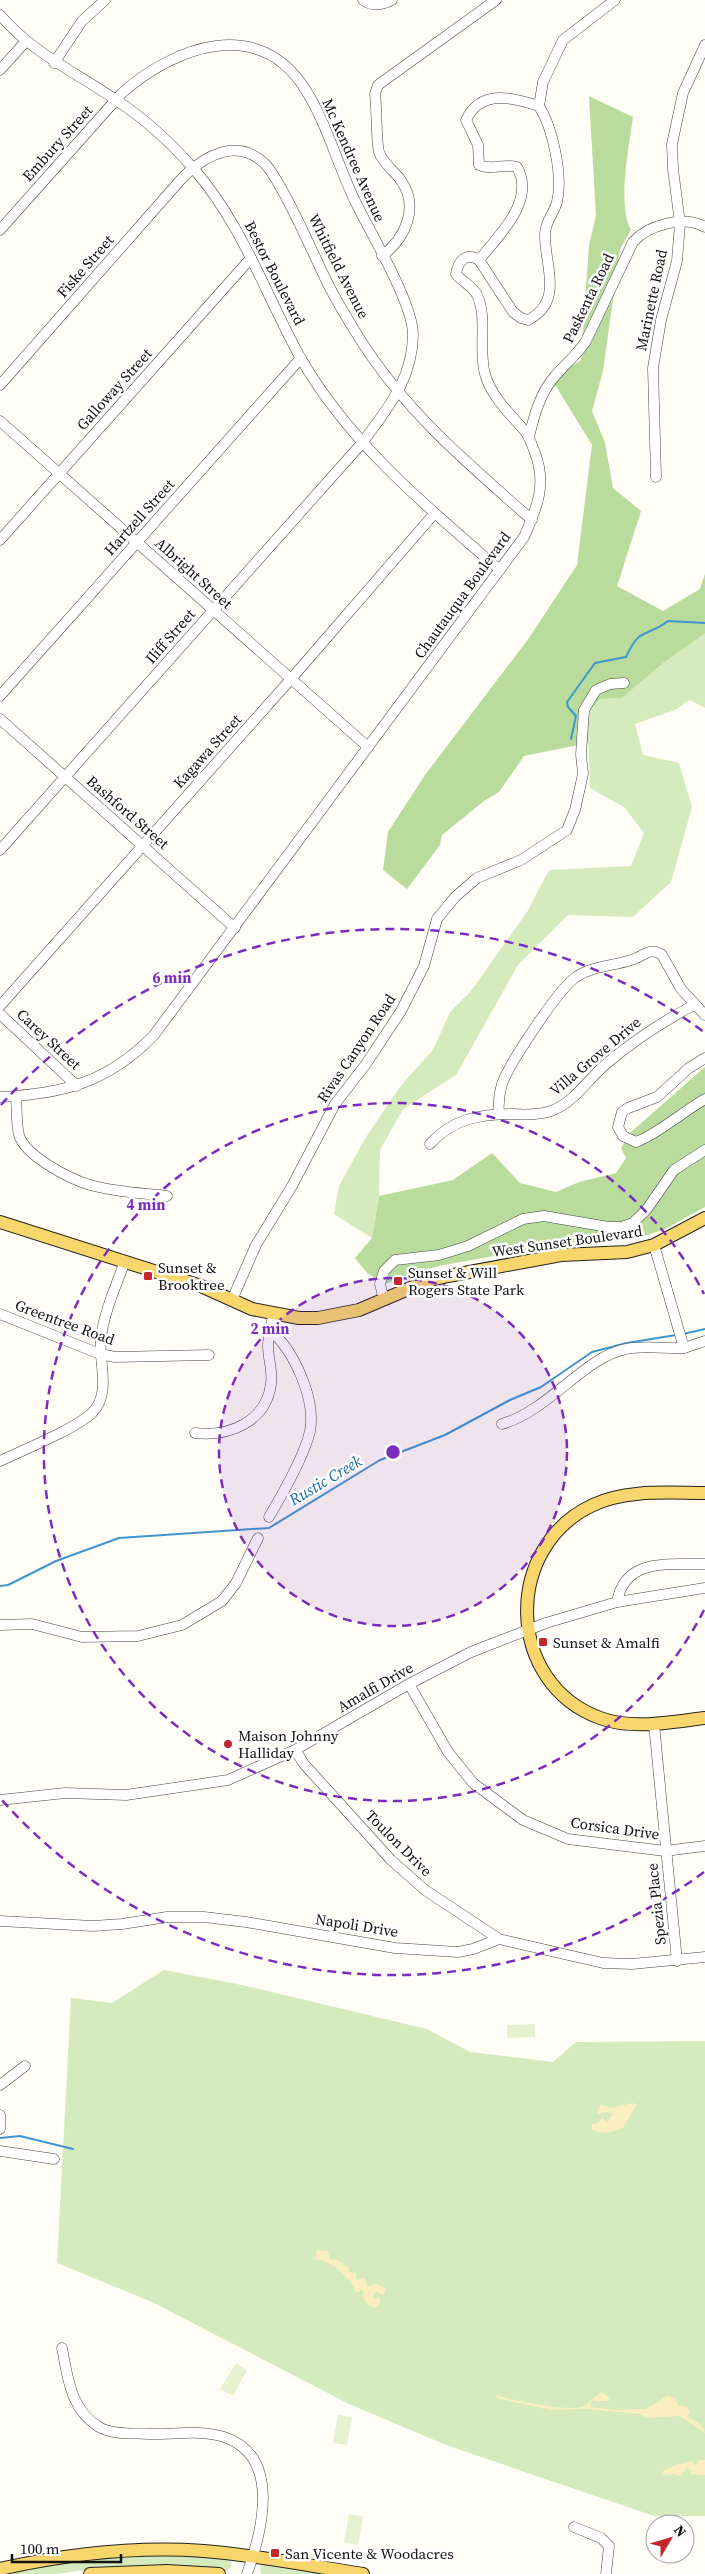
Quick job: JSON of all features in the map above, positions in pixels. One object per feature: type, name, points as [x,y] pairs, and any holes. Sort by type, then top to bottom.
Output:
[{"type":"main road","name":"West Sunset Boulevard","points":[[0,1222],[201,1286],[273,1315],[318,1318],[359,1310],[427,1281],[448,1276],[561,1255],[627,1252],[654,1245],[705,1218]]},
{"type":"main road","points":[[705,1493],[622,1496],[593,1505],[580,1512],[560,1527],[538,1558],[527,1600],[527,1630],[541,1668],[570,1701],[600,1718],[622,1722],[654,1724],[705,1718]]},
{"type":"main road","points":[[0,2569],[59,2557],[128,2551],[206,2552],[363,2574]]},
{"type":"main road","points":[[90,2574],[158,2571],[219,2574]]},
{"type":"street","points":[[54,62],[82,21],[105,0]]},
{"type":"street","points":[[363,0],[368,4],[392,0]]},
{"type":"street","points":[[382,256],[394,247],[406,227],[410,212],[409,196],[402,182],[379,152],[375,94],[378,85],[496,0]]},
{"type":"street","points":[[539,106],[543,82],[563,40],[615,0]]},
{"type":"street","name":"Bestor Boulevard","points":[[0,14],[26,41],[54,62],[116,100],[158,133],[192,168],[230,218],[301,358],[363,442],[398,481],[500,570]]},
{"type":"street","points":[[0,70],[26,41]]},
{"type":"street","name":"Mc Kendree Avenue","points":[[116,100],[139,78],[162,63],[195,49],[212,46],[242,45],[266,52],[287,67],[305,89],[352,194],[402,295],[413,333],[411,356],[406,376],[399,392],[363,442]]},
{"type":"street","name":"Marinette Road","points":[[656,477],[653,368],[661,320],[678,262],[680,222],[673,169],[672,144],[683,92],[702,60],[705,45]]},
{"type":"street","points":[[508,96],[539,106],[548,119],[552,138],[558,195],[555,210],[544,232],[550,263],[549,293],[545,304],[536,316],[528,320],[521,318],[513,312],[479,260],[512,218],[523,186],[522,176],[517,167],[509,165],[487,168],[479,165],[478,145],[466,120],[475,108],[496,97],[508,96]]},
{"type":"street","name":"Embury Street","points":[[0,230],[116,100]]},
{"type":"street","name":"Whitfield Avenue","points":[[192,168],[211,155],[236,150],[249,154],[264,163],[288,199],[326,280],[359,337],[399,392],[460,457],[532,520]]},
{"type":"street","name":"Fiske Street","points":[[0,384],[192,168]]},
{"type":"street","points":[[680,222],[705,227]]},
{"type":"street","name":"Paskenta Road","points":[[529,437],[542,396],[554,376],[578,354],[586,342],[633,242],[641,232],[680,222]]},
{"type":"street","name":"Chautauqua Boulevard","points":[[0,1097],[41,1095],[77,1086],[112,1070],[137,1053],[154,1035],[235,928],[515,552],[540,500],[542,483],[540,465],[529,437],[495,396],[485,375],[482,356],[480,303],[476,293],[456,274],[457,265],[461,259],[474,257],[479,260]]},
{"type":"street","name":"Galloway Street","points":[[0,540],[251,258]]},
{"type":"street","name":"Hartzell Street","points":[[0,696],[301,358]]},
{"type":"street","name":"Albright Street","points":[[0,421],[368,747]]},
{"type":"street","name":"Iliff Street","points":[[0,850],[363,442]]},
{"type":"street","name":"Kagawa Street","points":[[0,1006],[291,679],[434,514]]},
{"type":"street","name":"Rivas Canyon Road","points":[[232,1300],[256,1245],[292,1186],[335,1104],[366,1064],[401,1011],[424,966],[436,919],[455,897],[477,878],[521,860],[567,830],[576,810],[582,774],[581,723],[584,710],[596,690],[610,684],[624,684]]},
{"type":"street","name":"Bashford Street","points":[[0,719],[235,928]]},
{"type":"street","points":[[499,1114],[500,1091],[507,1073],[561,990],[584,972],[635,959],[649,952],[658,952],[662,955],[681,988],[705,1015]]},
{"type":"street","name":"Villa Grove Drive","points":[[430,1144],[441,1132],[459,1122],[499,1114],[542,1113],[563,1105],[581,1090],[604,1066],[642,1035],[694,1004]]},
{"type":"street","name":"Carey Street","points":[[0,1014],[77,1086]]},
{"type":"street","points":[[705,1058],[689,1068],[657,1098],[622,1112],[618,1127],[623,1136],[636,1142],[645,1139],[705,1099]]},
{"type":"street","points":[[16,1096],[20,1135],[26,1148],[47,1165],[88,1185],[115,1191],[167,1196]]},
{"type":"street","points":[[384,1300],[380,1284],[384,1270],[395,1260],[438,1255],[468,1246],[523,1219],[544,1216],[608,1227],[622,1227],[633,1223],[647,1208],[674,1170],[705,1150]]},
{"type":"street","points":[[654,1245],[681,1339]]},
{"type":"street","points":[[0,1461],[76,1424],[93,1412],[98,1404],[103,1388],[100,1354],[104,1321],[125,1261]]},
{"type":"street","name":"Greentree Road","points":[[0,1314],[100,1354],[115,1357],[209,1355]]},
{"type":"street","points":[[196,1433],[212,1435],[237,1429],[254,1418],[265,1406],[272,1383],[268,1343],[273,1315]]},
{"type":"street","points":[[269,1517],[290,1479],[310,1430],[310,1408],[301,1376],[288,1348],[271,1331]]},
{"type":"street","points":[[502,1424],[519,1419],[538,1408],[599,1360],[626,1349],[681,1339],[705,1341]]},
{"type":"street","points":[[0,1625],[32,1624],[90,1637],[138,1636],[182,1625],[222,1601],[236,1583],[258,1538]]},
{"type":"street","points":[[617,1602],[620,1588],[636,1571],[648,1566],[705,1564]]},
{"type":"street","name":"Amalfi Drive","points":[[0,1800],[65,1792],[126,1795],[228,1780],[295,1750],[409,1684],[471,1652],[527,1630],[617,1602],[705,1588]]},
{"type":"street","name":"Corsica Drive","points":[[409,1684],[448,1752],[473,1783],[523,1820],[568,1839],[665,1851],[705,1846]]},
{"type":"street","name":"Spezia Place","points":[[654,1724],[677,1961]]},
{"type":"street","name":"Toulon Drive","points":[[295,1750],[304,1764],[390,1860],[426,1890],[499,1939]]},
{"type":"street","name":"Napoli Drive","points":[[0,1921],[93,1926],[122,1924],[167,1917],[204,1917],[246,1922],[358,1943],[458,1952],[473,1949],[499,1939]]},
{"type":"street","points":[[499,1939],[603,1963],[632,1964],[705,1957]]},
{"type":"street","points":[[0,2086],[24,2066]]},
{"type":"street","points":[[0,2115],[0,2129]]},
{"type":"street","points":[[0,2151],[54,2159]]},
{"type":"street","points":[[62,2348],[70,2391],[76,2404],[84,2414],[101,2428],[121,2433],[215,2434],[225,2437],[243,2448],[255,2463],[263,2486],[264,2502],[247,2574]]},
{"type":"street","points":[[574,2527],[601,2538],[609,2546],[606,2574]]},
{"type":"green space","points":[[589,96],[633,117],[624,191],[627,219],[631,230],[620,249],[603,371],[592,411],[605,443],[613,488],[641,511],[617,586],[663,611],[700,589],[705,574],[705,633],[663,663],[622,698],[600,699],[587,713],[588,743],[524,756],[499,792],[484,801],[442,835],[440,845],[407,889],[383,870],[388,832],[425,775],[529,638],[577,565],[592,445],[554,383],[563,372],[581,360],[589,245],[596,216]]},
{"type":"green space","points":[[705,574],[705,708],[690,700],[675,710],[635,724],[643,755],[679,763],[692,807],[671,882],[633,917],[568,915],[518,965],[456,1075],[403,1109],[380,1150],[379,1196],[372,1238],[334,1214],[339,1186],[366,1137],[402,1084],[433,1050],[450,1012],[471,991],[527,912],[549,870],[631,866],[644,833],[624,807],[590,788],[587,713],[600,699],[622,698],[668,616],[700,589]]},
{"type":"green space","points":[[705,1067],[705,1207],[665,1229],[638,1238],[565,1243],[439,1266],[409,1274],[386,1284],[368,1274],[355,1258],[372,1238],[379,1196],[453,1180],[492,1153],[520,1183],[556,1192],[579,1182],[616,1173],[626,1158],[621,1148],[631,1132]]},
{"type":"green space","points":[[164,1970],[242,1985],[427,2029],[470,2052],[553,2062],[576,2042],[705,2041],[705,2516],[695,2516],[695,2514],[648,2514],[446,2445],[349,2404],[152,2302],[57,2263],[71,1998],[112,2003]]},
{"type":"green space","points":[[535,2024],[535,2037],[507,2038],[507,2025]]},
{"type":"green space","points":[[236,2363],[247,2370],[233,2396],[220,2389]]},
{"type":"green space","points":[[338,2415],[352,2417],[347,2445],[333,2443]]},
{"type":"green space","points":[[349,2514],[363,2517],[358,2545],[344,2542]]},
{"type":"green space","points":[[119,2555],[184,2555],[230,2560],[232,2564],[230,2569],[226,2571],[165,2566],[106,2567],[56,2574],[0,2574],[43,2564]]},
{"type":"green space","points":[[266,2564],[334,2574],[261,2574],[260,2566]]},
{"type":"sand","points":[[633,2103],[637,2105],[622,2129],[605,2133],[592,2130],[592,2124],[598,2123],[602,2117],[607,2122],[613,2114],[607,2112],[598,2114],[597,2111],[601,2105],[611,2108]]},
{"type":"sand","points":[[317,2250],[328,2251],[330,2260],[336,2259],[349,2268],[349,2272],[356,2273],[356,2280],[365,2278],[367,2287],[375,2283],[386,2289],[383,2296],[377,2291],[373,2297],[381,2300],[379,2306],[375,2308],[367,2304],[362,2296],[364,2292],[361,2289],[359,2292],[356,2292],[349,2280],[334,2266],[315,2259]]},
{"type":"sand","points":[[602,2392],[609,2398],[609,2401],[592,2401],[590,2404],[592,2407],[614,2410],[646,2409],[667,2396],[675,2397],[678,2405],[687,2407],[690,2412],[688,2417],[701,2425],[705,2433],[680,2416],[647,2418],[640,2414],[586,2409],[551,2410],[496,2398],[497,2395],[541,2405],[577,2408],[584,2406]]},
{"type":"sand","points":[[700,2460],[705,2460],[705,2475],[690,2474],[692,2471],[686,2467],[682,2476],[674,2474],[663,2475],[663,2471],[673,2466],[693,2461],[696,2466]]},
{"type":"waterway","points":[[571,739],[576,716],[568,707],[567,702],[595,663],[626,657],[640,636],[668,621],[705,623]]},
{"type":"waterway","name":"Rustic Creek","points":[[683,1334],[705,1329]]},
{"type":"waterway","name":"Rustic Creek","points":[[0,1586],[8,1585],[56,1561],[119,1538],[269,1528],[380,1460],[445,1435],[510,1400],[541,1387],[592,1352],[627,1343],[676,1335]]},
{"type":"waterway","points":[[0,2138],[20,2136],[73,2149]]},
{"type":"place","name":"Sunset & Brooktree","points":[[148,1276]]},
{"type":"place","name":"Sunset & Will Rogers State Park","points":[[398,1281]]},
{"type":"place","name":"Sunset & Amalfi","points":[[543,1642]]},
{"type":"place","name":"Maison Johnny Halliday","points":[[228,1744]]},
{"type":"place","name":"San Vicente & Woodacres","points":[[275,2553]]}]
